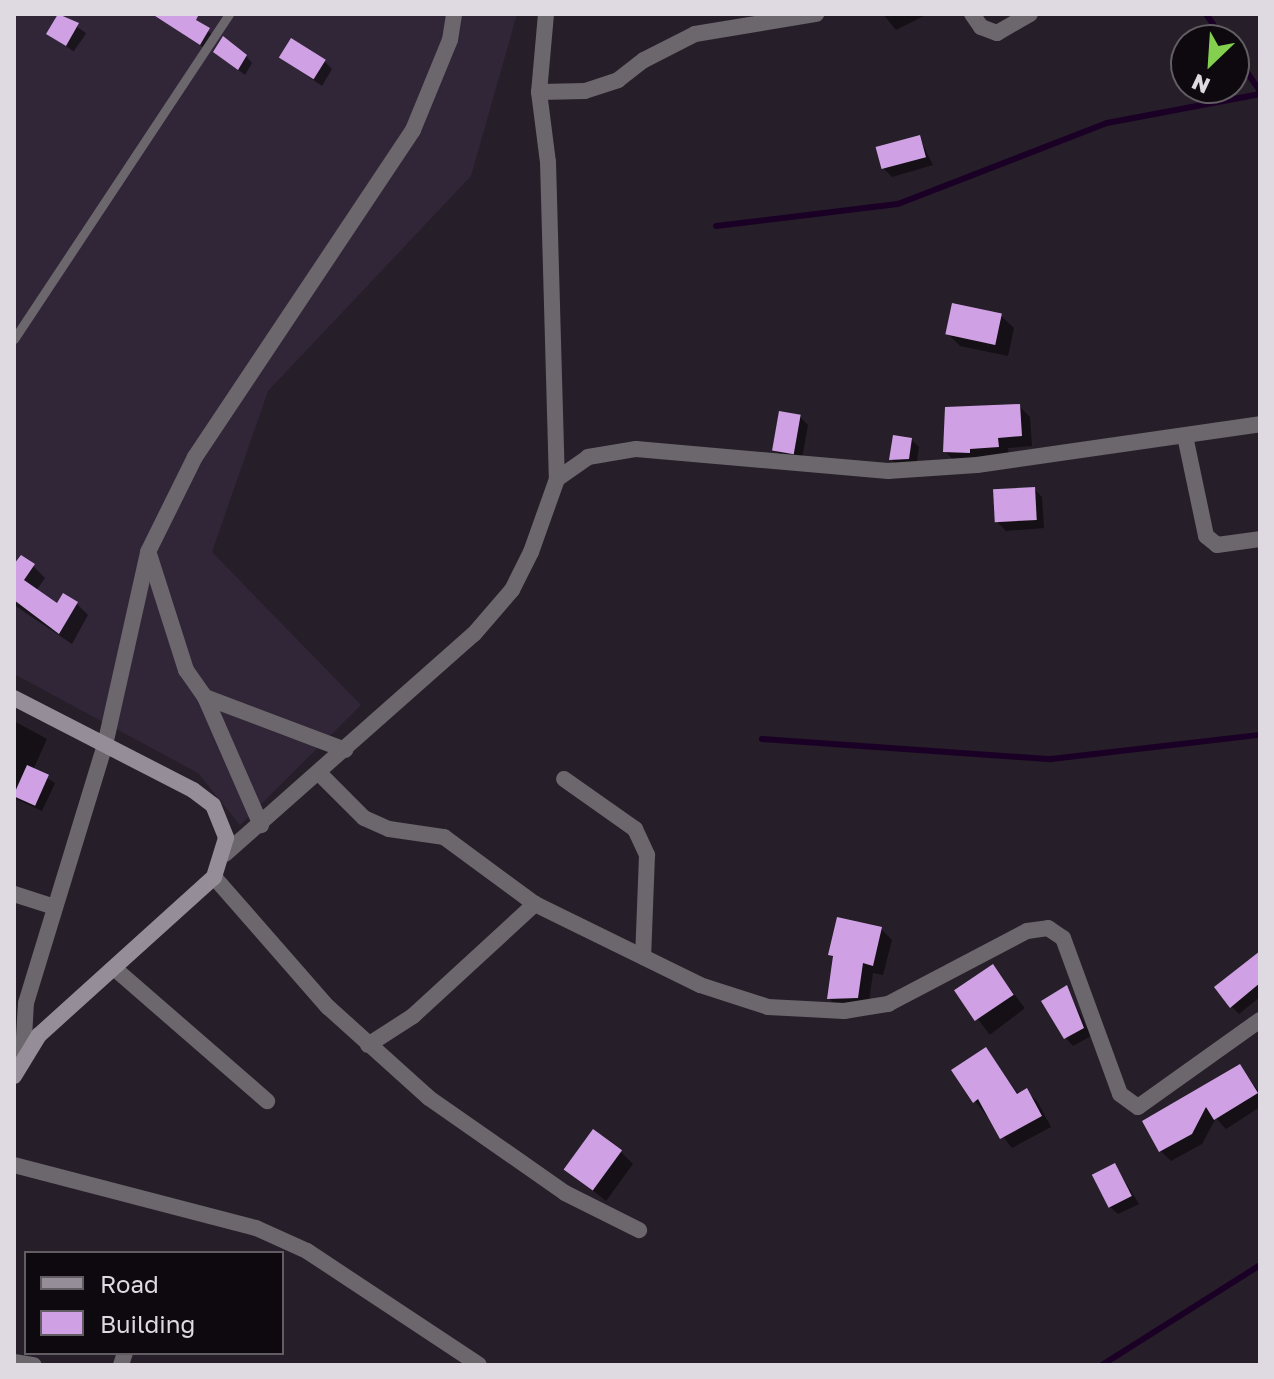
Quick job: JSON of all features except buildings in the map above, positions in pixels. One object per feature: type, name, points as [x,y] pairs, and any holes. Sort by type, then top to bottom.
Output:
[{"type":"street","points":[[14,1076],[23,1055],[26,1003],[105,745],[148,552],[195,457],[413,130],[450,40],[454,14]]},
{"type":"street","points":[[450,40],[469,14]]},
{"type":"street","points":[[23,1055],[214,877],[225,854],[320,774],[474,634],[512,590],[531,552],[557,479],[548,162],[539,92],[546,14]]},
{"type":"street","points":[[539,92],[585,91],[618,80],[644,60],[695,34],[816,14]]},
{"type":"street","points":[[972,14],[981,27],[997,33],[1030,14]]},
{"type":"street","points":[[557,479],[588,457],[636,449],[888,471],[977,465],[1260,424]]},
{"type":"street","points":[[1185,436],[1206,536],[1217,545],[1260,539]]},
{"type":"street","points":[[148,552],[175,643],[205,697],[261,825]]},
{"type":"street","points":[[205,697],[345,750]]},
{"type":"street","points":[[14,698],[175,778],[213,805],[222,819],[225,854]]},
{"type":"street","points":[[320,774],[364,818],[389,829],[411,828],[444,837],[535,904],[700,985],[768,1007],[844,1011],[888,1004],[1027,931],[1048,928],[1063,938],[1120,1094],[1138,1107],[1260,1020]]},
{"type":"street","points":[[564,779],[635,829],[647,855],[643,957]]},
{"type":"street","points":[[214,877],[368,1045],[491,1144],[565,1193],[639,1230]]},
{"type":"street","points":[[14,894],[55,907]]},
{"type":"street","points":[[368,1045],[413,1016],[535,904]]},
{"type":"street","points":[[114,968],[267,1101]]},
{"type":"street","points":[[14,1165],[256,1228],[330,1265],[373,1300],[479,1365]]},
{"type":"street","points":[[14,1362],[34,1365]]},
{"type":"lane","points":[[14,339],[229,14]]},
{"type":"shaded area","points":[[14,14],[517,14],[471,176],[268,391],[212,552],[361,705],[240,825],[198,773],[14,674]]},
{"type":"waterway","points":[[1206,14],[1213,24]]},
{"type":"waterway","points":[[1250,77],[1260,91]]},
{"type":"waterway","points":[[716,226],[898,204],[1107,123],[1260,94]]},
{"type":"waterway","points":[[762,739],[1051,759],[1260,735]]},
{"type":"waterway","points":[[1102,1365],[1260,1265]]}]
